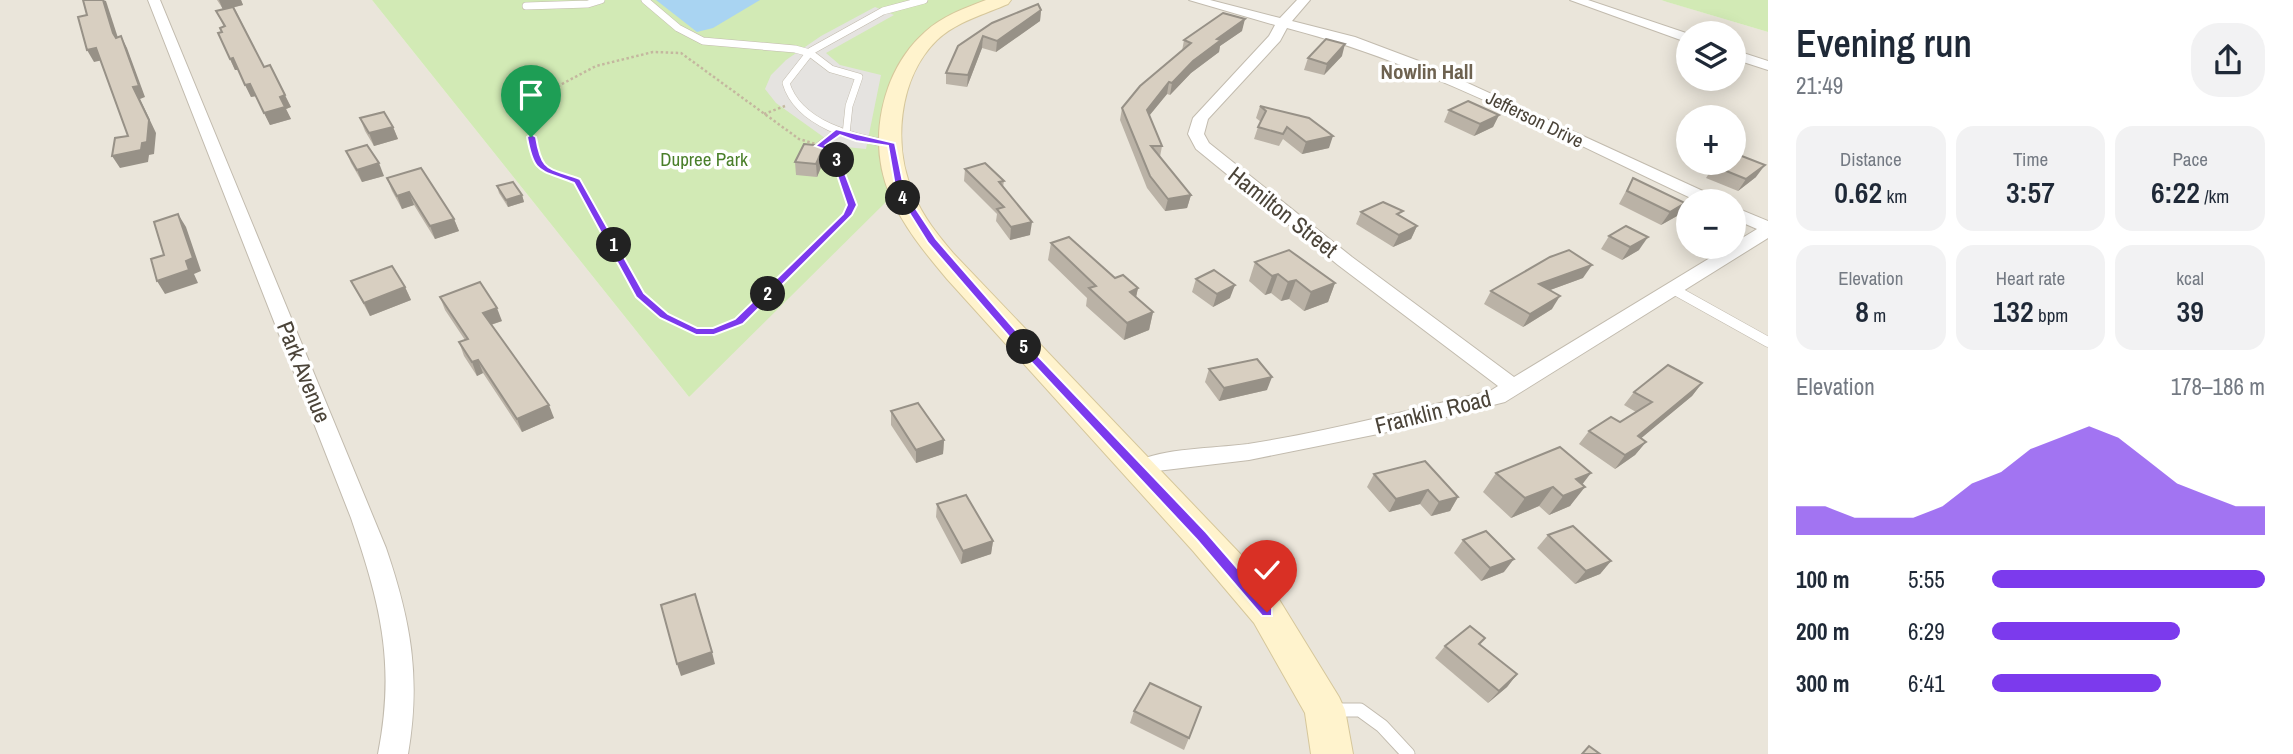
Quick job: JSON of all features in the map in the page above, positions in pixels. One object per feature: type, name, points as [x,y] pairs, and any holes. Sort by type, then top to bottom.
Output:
[{"type":"street","name":"Park Avenue","points":[[154,0],[358,505],[385,579],[401,646],[402,677],[393,754]]},
{"type":"street","points":[[1002,0],[932,35],[912,56],[901,77],[894,106],[892,144],[901,192],[926,234],[1035,359],[1140,469],[1267,612],[1287,640],[1325,710],[1332,754]]},
{"type":"street","name":"Jefferson Drive","points":[[1195,0],[1350,40],[1419,66],[1684,189]]},
{"type":"street","name":"Hamilton Street","points":[[1304,0],[1282,24],[1275,38],[1201,118],[1196,134],[1202,146],[1345,261],[1515,388]]},
{"type":"street","points":[[1576,0],[1676,35]]},
{"type":"street","points":[[1746,58],[1768,66]]},
{"type":"street","points":[[1746,218],[1768,229]]},
{"type":"street","name":"Franklin Road","points":[[1140,469],[1154,463],[1249,452],[1468,406],[1515,388],[1768,229]]},
{"type":"lane","points":[[526,6],[588,4],[601,0]]},
{"type":"lane","points":[[645,0],[678,28],[703,41],[810,53],[831,69],[859,77],[849,106],[850,116],[842,133],[818,149]]},
{"type":"lane","points":[[892,144],[842,133],[794,101],[786,90],[786,83],[810,53],[883,11],[924,0]]},
{"type":"lane","points":[[1673,289],[1768,342]]},
{"type":"lane","points":[[1325,710],[1360,710],[1381,726],[1408,754]]},
{"type":"path","points":[[681,53],[799,139],[818,149],[832,149],[852,205],[847,215],[739,321],[714,332],[696,332],[664,316],[639,295],[577,181],[541,167],[533,152],[532,121],[550,93],[562,82],[632,55],[681,53]]},
{"type":"path","points":[[764,114],[781,109],[794,101]]},
{"type":"shaded area","points":[[0,0],[372,0],[689,397],[891,82],[908,50],[925,34],[994,0],[1661,0],[1731,21],[1676,21],[1676,91],[1746,91],[1746,25],[1768,32],[1768,754],[0,754]]},
{"type":"shaded area","points":[[875,7],[894,15],[826,53],[840,65],[881,75],[866,149],[836,146],[776,103],[765,89],[771,75],[786,60],[821,36]]},
{"type":"green space","name":"Dupree Park","points":[[372,0],[994,0],[925,34],[908,50],[898,65],[891,82],[891,197],[689,397]]},
{"type":"green space","points":[[1661,0],[1768,0],[1768,32],[1746,25],[1746,21],[1731,21]]},
{"type":"water","points":[[656,0],[760,0],[713,28],[697,32]]},
{"type":"building","points":[[83,0],[103,0],[113,33],[116,38],[121,36],[139,86],[133,87],[149,120],[147,142],[142,143],[141,150],[112,156],[115,138],[128,136],[96,48],[87,50],[78,17],[87,15]]},
{"type":"building","points":[[1038,4],[1041,10],[997,41],[983,36],[968,75],[946,73],[958,46],[992,23]]},
{"type":"building","points":[[233,7],[264,67],[270,65],[285,95],[280,97],[285,107],[264,113],[250,84],[245,85],[233,58],[230,59],[218,33],[222,32],[220,28],[225,26],[216,11]]},
{"type":"building","points":[[1223,13],[1245,19],[1217,39],[1221,40],[1193,61],[1172,83],[1169,82],[1147,110],[1162,146],[1151,146],[1191,195],[1168,199],[1150,176],[1122,108],[1140,86],[1191,43],[1184,40]]},
{"type":"building","points":[[1326,39],[1345,44],[1327,64],[1308,58]]},
{"type":"building","points":[[1468,101],[1499,115],[1480,124],[1449,110]]},
{"type":"building","points":[[1260,106],[1309,118],[1333,136],[1306,142],[1287,127],[1283,134],[1258,127],[1266,111]]},
{"type":"building","points":[[384,112],[393,127],[369,133],[360,118]]},
{"type":"building","points":[[804,144],[824,146],[816,164],[795,162]]},
{"type":"building","points":[[367,145],[379,163],[357,170],[346,151]]},
{"type":"building","points":[[1746,158],[1765,165],[1746,179],[1736,175],[1746,175]]},
{"type":"building","points":[[985,163],[1004,181],[999,182],[1032,222],[1011,227],[997,209],[1004,207],[965,169]]},
{"type":"building","points":[[421,168],[454,219],[430,226],[409,192],[397,196],[387,178]]},
{"type":"building","points":[[1633,178],[1676,199],[1676,208],[1670,212],[1627,191]]},
{"type":"building","points":[[513,182],[522,195],[506,200],[497,186]]},
{"type":"building","points":[[1383,202],[1403,211],[1397,214],[1417,226],[1399,235],[1361,212]]},
{"type":"building","points":[[178,214],[193,258],[186,261],[189,270],[157,281],[151,259],[164,255],[154,222]]},
{"type":"building","points":[[1626,226],[1648,237],[1630,247],[1609,236]]},
{"type":"building","points":[[1069,237],[1115,278],[1123,275],[1138,288],[1130,292],[1153,312],[1127,323],[1089,288],[1096,286],[1051,243]]},
{"type":"building","points":[[1289,250],[1335,283],[1311,292],[1296,280],[1288,282],[1278,274],[1272,276],[1255,262]]},
{"type":"building","points":[[1569,250],[1592,265],[1539,284],[1560,296],[1530,314],[1491,291],[1550,257]]},
{"type":"building","points":[[392,266],[405,287],[364,303],[351,281]]},
{"type":"building","points":[[1214,270],[1235,285],[1217,294],[1196,279]]},
{"type":"building","points":[[480,282],[497,308],[483,313],[549,405],[517,419],[478,360],[472,362],[459,342],[468,339],[440,297]]},
{"type":"building","points":[[1257,359],[1272,377],[1224,388],[1209,369]]},
{"type":"building","points":[[1668,365],[1702,383],[1638,436],[1646,442],[1625,455],[1589,431],[1611,417],[1620,422],[1652,402],[1634,392]]},
{"type":"building","points":[[918,403],[944,440],[916,450],[891,411]]},
{"type":"building","points":[[1560,447],[1591,473],[1576,479],[1585,487],[1563,496],[1553,487],[1525,498],[1496,473]]},
{"type":"building","points":[[1425,461],[1458,497],[1439,502],[1428,490],[1396,499],[1374,474]]},
{"type":"building","points":[[966,495],[993,541],[963,551],[937,504]]},
{"type":"building","points":[[1573,526],[1611,561],[1586,571],[1548,535]]},
{"type":"building","points":[[1486,531],[1514,559],[1490,568],[1463,540]]},
{"type":"building","points":[[695,594],[712,652],[677,664],[661,605]]},
{"type":"building","points":[[1470,626],[1485,638],[1479,644],[1517,674],[1499,691],[1445,646]]},
{"type":"building","points":[[1150,683],[1201,707],[1189,738],[1134,711]]},
{"type":"building","points":[[1589,746],[1600,754],[1582,754]]},
{"type":"district","name":"Nowlin Hall","points":[[1427,72]]},
{"type":"route","points":[[531,137],[533,152],[541,167],[577,181],[639,295],[664,316],[696,332],[714,332],[739,321],[847,215],[852,205],[842,172],[832,149],[819,146],[839,131],[856,138],[892,144],[901,192],[909,209],[932,241],[1035,359],[1140,469],[1267,612]]}]
